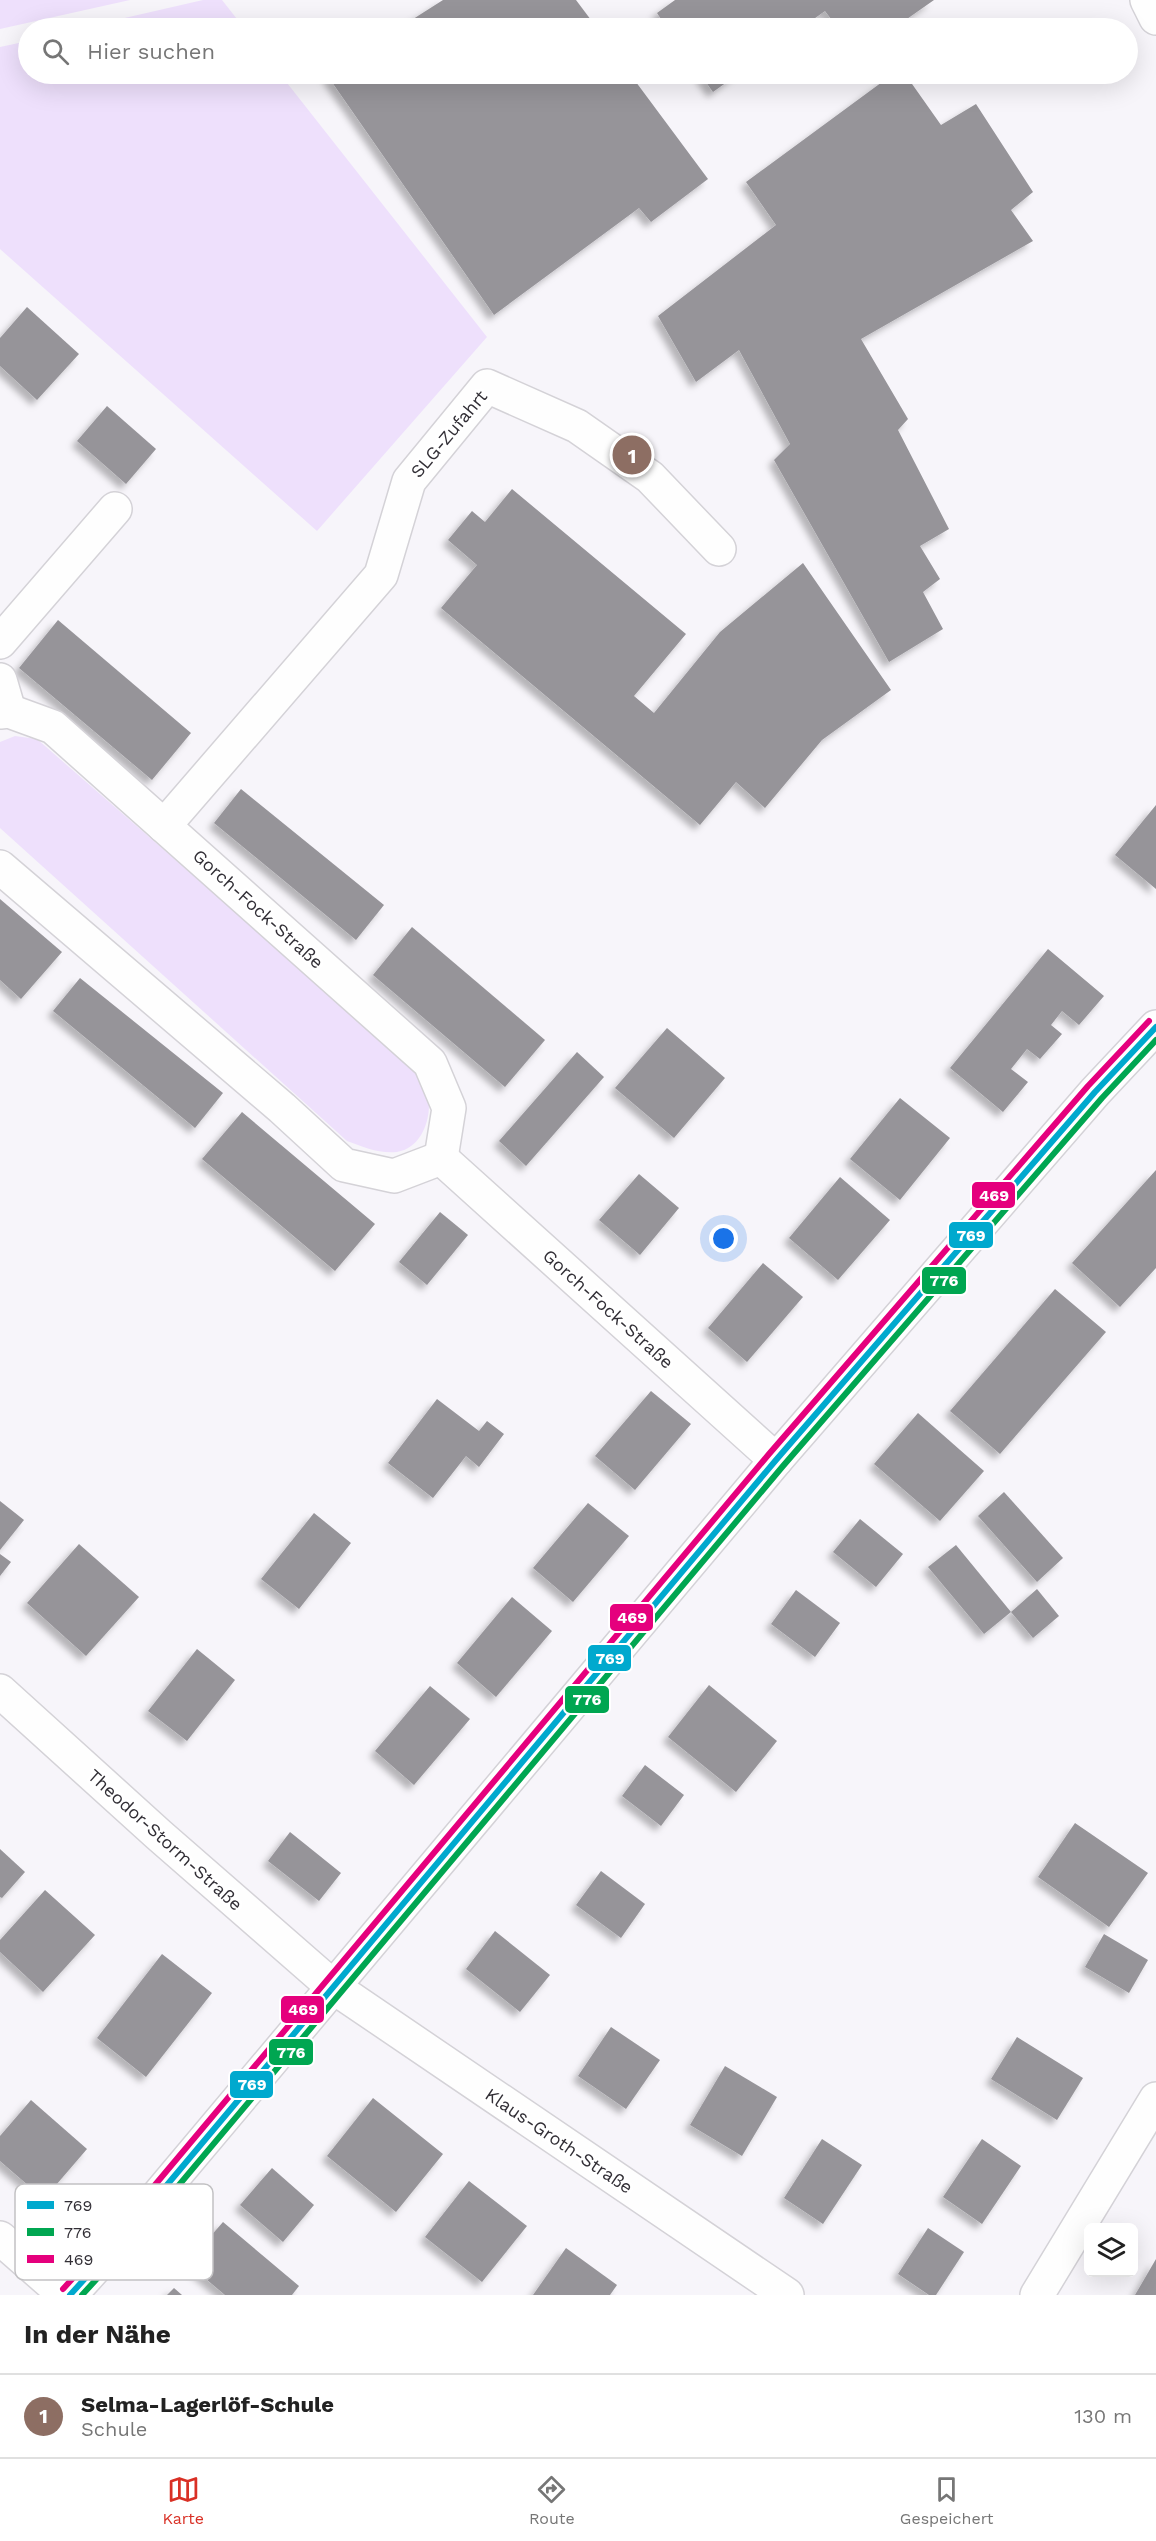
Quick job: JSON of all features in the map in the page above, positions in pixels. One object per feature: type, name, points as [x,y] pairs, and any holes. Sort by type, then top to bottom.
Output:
[{"type":"street","points":[[1147,0],[1156,18]]},
{"type":"street","name":"SLG-Zufahrt","points":[[164,826],[381,575],[409,481],[487,386],[577,426],[632,464],[650,477],[719,549]]},
{"type":"street","points":[[0,642],[115,508]]},
{"type":"street","points":[[0,680],[5,712]]},
{"type":"street","name":"Gorch-Fock-Straße","points":[[5,712],[53,727],[430,1063],[449,1108],[441,1158],[776,1460]]},
{"type":"street","points":[[0,867],[282,1108],[344,1165],[394,1176],[441,1158]]},
{"type":"street","points":[[167,2184],[776,1460],[1095,1092],[1156,1027]]},
{"type":"street","name":"Theodor-Storm-Straße","points":[[0,1691],[159,1835],[332,1986]]},
{"type":"street","name":"Klaus-Groth-Straße","points":[[332,1986],[787,2295]]},
{"type":"street","points":[[1037,2295],[1156,2098]]},
{"type":"street","points":[[0,2238],[15,2251]]},
{"type":"street","points":[[50,2280],[68,2295],[82,2280]]},
{"type":"shaded area","points":[[0,0],[130,0],[49,18],[18,18],[18,25],[0,29]]},
{"type":"shaded area","points":[[203,0],[222,0],[236,18],[125,18]]},
{"type":"shaded area","points":[[18,43],[18,84],[288,84],[487,337],[317,531],[0,249],[0,47]]},
{"type":"shaded area","points":[[15,736],[37,739],[413,1069],[424,1083],[429,1103],[426,1125],[415,1143],[397,1152],[384,1152],[347,1141],[0,828],[0,742]]},
{"type":"building","points":[[443,0],[576,0],[590,18],[415,18]]},
{"type":"building","points":[[675,0],[934,0],[908,18],[830,18],[825,11],[815,18],[660,18],[657,13]]},
{"type":"building","points":[[333,84],[637,84],[708,179],[651,222],[639,208],[494,315]]},
{"type":"building","points":[[707,84],[724,84],[713,92]]},
{"type":"building","points":[[879,84],[912,84],[941,125],[976,104],[1033,192],[1011,210],[1033,241],[861,339],[908,419],[898,430],[949,529],[920,546],[940,579],[923,592],[943,629],[889,662],[774,460],[790,444],[739,350],[696,382],[658,316],[776,225],[746,182]]},
{"type":"building","points":[[27,307],[79,354],[37,400],[0,366],[0,338]]},
{"type":"building","points":[[107,406],[156,449],[126,484],[77,441]]},
{"type":"building","points":[[512,489],[686,634],[634,696],[654,713],[720,632],[803,563],[891,690],[822,740],[765,808],[736,782],[700,825],[441,608],[477,565],[448,540],[472,511],[485,522]]},
{"type":"building","points":[[58,620],[191,733],[152,780],[19,668]]},
{"type":"building","points":[[241,789],[384,905],[356,940],[214,823]]},
{"type":"building","points":[[1156,805],[1156,889],[1115,855]]},
{"type":"building","points":[[0,899],[62,952],[21,999],[0,980]]},
{"type":"building","points":[[412,927],[545,1040],[505,1087],[373,975]]},
{"type":"building","points":[[1048,949],[1104,996],[1079,1025],[1062,1011],[1051,1025],[1062,1034],[1040,1059],[1027,1049],[1011,1069],[1028,1082],[1003,1112],[950,1068]]},
{"type":"building","points":[[80,978],[223,1093],[195,1128],[53,1011]]},
{"type":"building","points":[[667,1028],[725,1078],[674,1138],[615,1088]]},
{"type":"building","points":[[577,1052],[604,1077],[526,1166],[499,1141]]},
{"type":"building","points":[[900,1098],[950,1138],[900,1200],[850,1159]]},
{"type":"building","points":[[242,1112],[375,1224],[335,1271],[202,1159]]},
{"type":"building","points":[[1156,1170],[1156,1268],[1120,1307],[1072,1263]]},
{"type":"building","points":[[639,1174],[679,1208],[640,1255],[599,1220]]},
{"type":"building","points":[[840,1177],[890,1220],[838,1280],[789,1238]]},
{"type":"building","points":[[440,1212],[468,1235],[427,1285],[399,1262]]},
{"type":"building","points":[[763,1263],[803,1297],[747,1362],[708,1328]]},
{"type":"building","points":[[1055,1289],[1106,1332],[1000,1454],[950,1411]]},
{"type":"building","points":[[651,1391],[691,1424],[635,1490],[595,1456]]},
{"type":"building","points":[[437,1399],[479,1431],[487,1421],[504,1434],[479,1467],[466,1456],[433,1498],[388,1463]]},
{"type":"building","points":[[918,1413],[984,1471],[940,1521],[874,1464]]},
{"type":"building","points":[[1004,1492],[1063,1558],[1037,1582],[978,1516]]},
{"type":"building","points":[[0,1501],[24,1520],[0,1550]]},
{"type":"building","points":[[588,1503],[629,1536],[573,1602],[533,1568]]},
{"type":"building","points":[[314,1513],[351,1543],[299,1609],[261,1579]]},
{"type":"building","points":[[860,1519],[903,1554],[876,1587],[833,1552]]},
{"type":"building","points":[[79,1544],[139,1597],[86,1656],[27,1603]]},
{"type":"building","points":[[956,1545],[1011,1612],[984,1634],[928,1567]]},
{"type":"building","points":[[0,1554],[11,1562],[0,1576]]},
{"type":"building","points":[[1037,1589],[1059,1616],[1033,1638],[1011,1612]]},
{"type":"building","points":[[796,1590],[840,1623],[815,1657],[771,1624]]},
{"type":"building","points":[[512,1597],[552,1631],[496,1697],[457,1663]]},
{"type":"building","points":[[197,1649],[235,1680],[187,1741],[148,1711]]},
{"type":"building","points":[[709,1685],[777,1741],[736,1792],[668,1737]]},
{"type":"building","points":[[430,1686],[470,1719],[414,1785],[375,1751]]},
{"type":"building","points":[[645,1765],[684,1795],[661,1826],[622,1796]]},
{"type":"building","points":[[1075,1823],[1148,1873],[1109,1927],[1038,1877]]},
{"type":"building","points":[[290,1832],[341,1873],[319,1901],[268,1861]]},
{"type":"building","points":[[0,1849],[25,1872],[2,1898],[0,1897]]},
{"type":"building","points":[[601,1871],[645,1904],[621,1938],[576,1905]]},
{"type":"building","points":[[45,1890],[95,1935],[43,1992],[0,1952],[0,1940]]},
{"type":"building","points":[[495,1931],[550,1975],[520,2012],[466,1969]]},
{"type":"building","points":[[1104,1934],[1148,1960],[1129,1993],[1085,1967]]},
{"type":"building","points":[[162,1954],[212,1993],[146,2077],[97,2038]]},
{"type":"building","points":[[611,2027],[660,2060],[626,2109],[578,2076]]},
{"type":"building","points":[[1017,2037],[1083,2078],[1057,2120],[991,2079]]},
{"type":"building","points":[[725,2066],[777,2097],[742,2156],[690,2125]]},
{"type":"building","points":[[373,2098],[443,2154],[396,2212],[327,2156]]},
{"type":"building","points":[[31,2100],[87,2149],[57,2184],[27,2184],[0,2161],[0,2136]]},
{"type":"building","points":[[822,2139],[862,2165],[823,2224],[784,2198]]},
{"type":"building","points":[[982,2139],[1021,2166],[982,2224],[943,2197]]},
{"type":"building","points":[[272,2168],[314,2205],[283,2242],[240,2205]]},
{"type":"building","points":[[469,2181],[527,2226],[482,2282],[425,2237]]},
{"type":"building","points":[[223,2222],[299,2286],[292,2295],[225,2295],[207,2280],[213,2280],[213,2233]]},
{"type":"building","points":[[928,2228],[964,2252],[936,2295],[929,2295],[898,2274]]},
{"type":"building","points":[[566,2248],[617,2285],[610,2295],[533,2295]]},
{"type":"building","points":[[1156,2259],[1156,2295],[1135,2295]]},
{"type":"building","points":[[174,2288],[182,2295],[167,2295]]},
{"type":"transit line","name":"469","points":[[156,2184],[769,1454],[1088,1086],[1149,1021]]},
{"type":"transit line","name":"769","points":[[168,2184],[776,1460],[1095,1092],[1156,1027]]},
{"type":"transit line","name":"776","points":[[180,2184],[783,1466],[1102,1098],[1156,1040]]},
{"type":"transit line","name":"469","points":[[63,2289],[71,2280]]},
{"type":"transit line","name":"769","points":[[70,2295],[84,2280]]},
{"type":"transit line","name":"776","points":[[82,2295],[96,2280]]},
{"type":"place","name":"Selma-Lagerlöf-Schule","points":[[632,455]]}]
